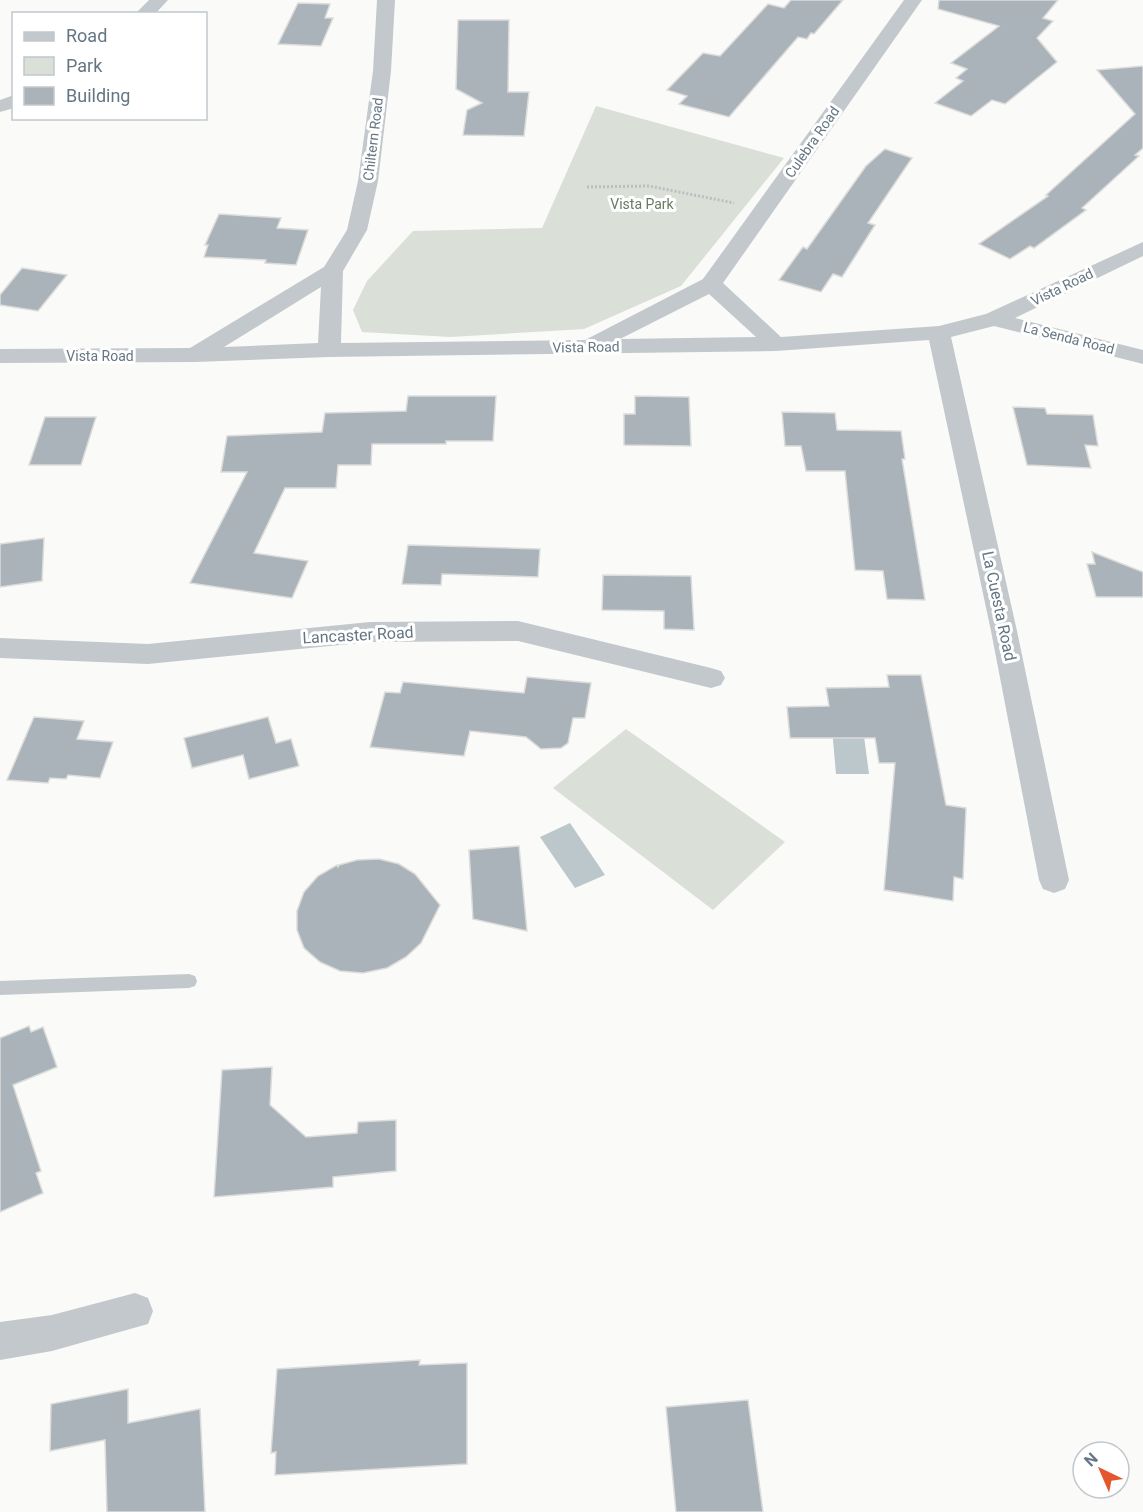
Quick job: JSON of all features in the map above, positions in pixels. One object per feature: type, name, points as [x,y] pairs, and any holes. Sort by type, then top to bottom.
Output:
[{"type":"street","points":[[146,12],[159,0]]},
{"type":"street","name":"Chiltern Road","points":[[195,355],[332,271],[357,230],[368,181],[382,71],[386,0]]},
{"type":"street","name":"Culebra Road","points":[[588,347],[711,284],[913,0]]},
{"type":"street","name":"Vista Road","points":[[3,358],[329,350],[776,344],[939,333],[994,320],[1143,248]]},
{"type":"street","name":"Chiltern Road","points":[[329,350],[332,271]]},
{"type":"street","points":[[711,284],[776,344]]},
{"type":"street","name":"La Senda Road","points":[[994,320],[1143,357]]},
{"type":"street","name":"La Cuesta Road","points":[[939,333],[1007,642],[1054,880]]},
{"type":"street","name":"Lancaster Road","points":[[0,648],[148,654],[370,632],[518,632],[711,678]]},
{"type":"street","points":[[0,1341],[52,1333],[135,1311]]},
{"type":"lane","points":[[0,988],[189,981]]},
{"type":"path","points":[[587,186],[649,186],[765,209]]},
{"type":"green space","name":"Vista Park","points":[[596,106],[784,158],[681,286],[584,329],[450,337],[362,332],[353,310],[367,281],[413,231],[542,228]]},
{"type":"green space","points":[[626,729],[785,842],[713,910],[553,788]]},
{"type":"shaded area","points":[[832,728],[863,729],[869,774],[836,774]]},
{"type":"shaded area","points":[[570,823],[605,875],[575,888],[540,837]]},
{"type":"building","points":[[791,0],[843,0],[814,34],[811,33],[807,39],[798,37],[729,117],[679,104],[687,96],[667,90],[703,53],[720,56],[768,4],[784,8]]},
{"type":"building","points":[[939,0],[1058,0],[1043,18],[1053,21],[1037,38],[1057,62],[1005,104],[992,100],[971,116],[935,103],[963,81],[956,78],[967,69],[951,63],[999,26],[938,9]]},
{"type":"building","points":[[298,3],[330,4],[325,18],[333,18],[321,46],[278,44]]},
{"type":"building","points":[[458,20],[509,20],[508,92],[529,92],[524,136],[463,135],[467,110],[482,103],[456,89]]},
{"type":"building","points":[[1143,66],[1143,148],[1135,155],[1139,156],[1082,208],[1086,210],[1034,248],[1030,246],[1010,259],[979,244],[1048,196],[1046,195],[1135,114],[1097,70]]},
{"type":"building","points":[[885,149],[912,158],[868,223],[875,225],[842,277],[833,274],[821,292],[779,280],[803,247],[807,249],[866,166]]},
{"type":"building","points":[[219,214],[281,218],[277,228],[308,230],[296,265],[265,263],[266,260],[204,257],[208,245],[205,245]]},
{"type":"building","points":[[22,268],[67,275],[38,311],[0,305],[0,295]]},
{"type":"building","points":[[408,396],[496,396],[493,441],[446,441],[446,444],[372,444],[371,465],[338,465],[336,488],[285,488],[254,553],[308,561],[292,598],[190,583],[247,472],[221,472],[227,436],[322,432],[325,413],[406,411]]},
{"type":"building","points":[[635,396],[689,397],[691,446],[624,445],[624,414],[635,414]]},
{"type":"building","points":[[1013,407],[1045,408],[1047,414],[1093,415],[1098,446],[1085,445],[1091,468],[1027,465]]},
{"type":"building","points":[[782,412],[835,413],[837,430],[901,431],[905,459],[902,459],[925,600],[887,599],[883,571],[855,570],[845,471],[806,471],[801,446],[785,446]]},
{"type":"building","points":[[45,417],[96,417],[81,465],[29,465]]},
{"type":"building","points":[[44,538],[42,581],[0,587],[0,544]]},
{"type":"building","points":[[408,545],[540,549],[538,577],[442,574],[441,585],[402,584]]},
{"type":"building","points":[[1092,552],[1143,572],[1143,597],[1096,597],[1087,564],[1095,564]]},
{"type":"building","points":[[603,575],[691,576],[694,630],[664,629],[664,611],[602,610]]},
{"type":"building","points":[[887,675],[921,675],[946,805],[966,808],[963,879],[954,877],[953,901],[884,890],[895,763],[879,763],[875,738],[790,738],[787,707],[829,706],[826,688],[889,687]]},
{"type":"building","points":[[527,677],[591,683],[585,718],[573,718],[568,743],[561,748],[541,749],[526,737],[470,731],[464,756],[370,747],[385,692],[400,693],[403,682],[524,693]]},
{"type":"building","points":[[34,717],[84,721],[77,739],[113,742],[100,778],[68,775],[66,779],[50,778],[48,783],[7,780]]},
{"type":"building","points":[[268,717],[276,743],[291,739],[299,766],[249,779],[243,755],[192,768],[184,738]]},
{"type":"building","points":[[519,846],[527,931],[473,919],[469,850]]},
{"type":"building","points":[[379,859],[399,864],[415,874],[440,905],[421,943],[406,957],[387,968],[363,973],[340,971],[320,962],[304,948],[297,930],[297,911],[304,892],[318,876],[337,865],[338,867],[357,860]]},
{"type":"building","points":[[29,1026],[31,1032],[43,1027],[57,1067],[13,1085],[41,1171],[36,1173],[43,1193],[0,1212],[0,1038]]},
{"type":"building","points":[[272,1067],[270,1105],[306,1137],[357,1133],[358,1122],[396,1120],[396,1171],[333,1177],[333,1187],[214,1197],[222,1070]]},
{"type":"building","points":[[420,1360],[419,1365],[467,1363],[467,1464],[275,1475],[276,1452],[271,1453],[277,1369]]},
{"type":"building","points":[[128,1389],[128,1423],[200,1409],[205,1512],[107,1512],[105,1440],[50,1451],[51,1404]]},
{"type":"building","points":[[748,1400],[763,1512],[676,1512],[666,1407]]}]
